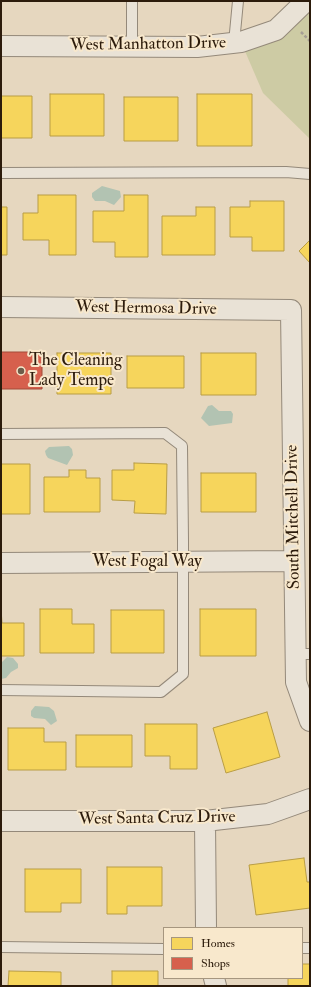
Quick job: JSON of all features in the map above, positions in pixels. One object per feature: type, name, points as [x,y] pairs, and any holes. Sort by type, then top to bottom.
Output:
[{"type":"street","name":"West Manhatton Drive","points":[[1,46],[197,47],[234,43],[276,30],[306,1]]},
{"type":"street","name":"West Hermosa Drive","points":[[1,307],[291,310]]},
{"type":"street","name":"South Mitchell Drive","points":[[291,310],[294,561],[303,654],[296,682],[310,721]]},
{"type":"street","name":"West Fogal Way","points":[[1,563],[294,561]]},
{"type":"street","name":"West Santa Cruz Drive","points":[[1,821],[205,821],[268,814],[310,799]]},
{"type":"street","points":[[205,821],[206,927]]},
{"type":"lane","points":[[132,1],[132,47]]},
{"type":"lane","points":[[234,43],[238,1]]},
{"type":"lane","points":[[1,173],[286,172],[310,174]]},
{"type":"lane","points":[[1,434],[165,433],[182,446],[182,674],[161,692],[1,690]]},
{"type":"lane","points":[[1,947],[163,949]]},
{"type":"path","points":[[301,32],[310,41]]},
{"type":"shaded area","points":[[310,1],[310,139],[263,93],[241,42]]},
{"type":"shaded area","points":[[102,186],[120,191],[121,197],[114,205],[105,201],[95,201],[92,197],[92,193]]},
{"type":"shaded area","points":[[212,405],[219,411],[231,411],[233,414],[232,423],[209,426],[201,418],[208,406]]},
{"type":"shaded area","points":[[69,446],[72,449],[73,455],[67,465],[48,458],[46,455],[45,451],[49,447]]},
{"type":"shaded area","points":[[7,657],[13,658],[18,664],[18,668],[11,672],[6,678],[1,679],[1,663]]},
{"type":"shaded area","points":[[35,706],[49,707],[54,711],[57,721],[51,725],[45,719],[34,718],[31,716],[31,711]]},
{"type":"building: Homes","points":[[50,94],[104,94],[104,136],[50,136]]},
{"type":"building: Homes","points":[[197,94],[252,94],[252,146],[197,146]]},
{"type":"building: Homes","points":[[1,96],[32,96],[32,138],[1,138]]},
{"type":"building: Homes","points":[[124,97],[178,97],[178,141],[124,141]]},
{"type":"building: Homes","points":[[38,195],[76,195],[76,255],[49,255],[49,240],[23,240],[23,213],[38,213]]},
{"type":"building: Homes","points":[[124,195],[148,195],[148,257],[115,257],[115,242],[93,242],[93,211],[124,211]]},
{"type":"building: Homes","points":[[250,201],[284,201],[284,251],[252,251],[252,237],[230,237],[230,207],[250,207]]},
{"type":"building: Homes","points":[[1,207],[7,207],[7,255],[1,255]]},
{"type":"building: Homes","points":[[196,207],[215,207],[215,255],[162,255],[162,216],[196,216]]},
{"type":"building: Homes","points":[[310,240],[310,263],[299,251]]},
{"type":"building: Homes","points":[[57,353],[111,353],[111,394],[57,394]]},
{"type":"building: Homes","points":[[201,353],[256,353],[256,395],[201,395]]},
{"type":"building: Homes","points":[[127,356],[184,356],[184,388],[127,388]]},
{"type":"building: Homes","points":[[134,463],[167,464],[166,514],[134,513],[135,501],[112,500],[112,470],[134,470]]},
{"type":"building: Homes","points":[[1,464],[30,464],[30,514],[1,514]]},
{"type":"building: Homes","points":[[69,470],[86,470],[86,478],[100,478],[100,512],[44,512],[44,477],[69,477]]},
{"type":"building: Homes","points":[[201,473],[256,473],[256,512],[201,512]]},
{"type":"building: Homes","points":[[1,609],[2,623],[24,623],[24,656],[1,656]]},
{"type":"building: Homes","points":[[40,609],[72,609],[72,624],[94,624],[94,653],[40,653]]},
{"type":"building: Homes","points":[[200,609],[256,609],[256,656],[200,656]]},
{"type":"building: Homes","points":[[111,610],[164,610],[164,653],[111,653]]},
{"type":"building: Homes","points":[[267,712],[280,757],[226,773],[213,728]]},
{"type":"building: Homes","points":[[145,724],[197,724],[197,769],[170,769],[170,756],[145,756]]},
{"type":"building: Homes","points":[[8,728],[44,728],[44,742],[66,742],[66,770],[8,770]]},
{"type":"building: Homes","points":[[76,735],[132,735],[132,767],[76,767]]},
{"type":"building: Homes","points":[[304,858],[307,882],[310,882],[310,908],[256,915],[249,865]]},
{"type":"building: Homes","points":[[107,867],[162,867],[162,906],[127,906],[127,914],[107,914]]},
{"type":"building: Homes","points":[[25,869],[81,869],[81,903],[61,903],[61,912],[25,912]]},
{"type":"building: Homes","points":[[303,964],[310,964],[310,986],[288,986],[288,979],[303,979]]},
{"type":"building: Homes","points":[[9,971],[61,972],[61,986],[8,986]]},
{"type":"building: Homes","points":[[112,971],[158,971],[158,986],[112,986]]},
{"type":"building: Shops","name":"The Cleaning Lady Tempe","points":[[1,352],[42,352],[42,389],[1,389]]},
{"type":"place","name":"The Cleaning Lady Tempe","points":[[21,371]]}]
